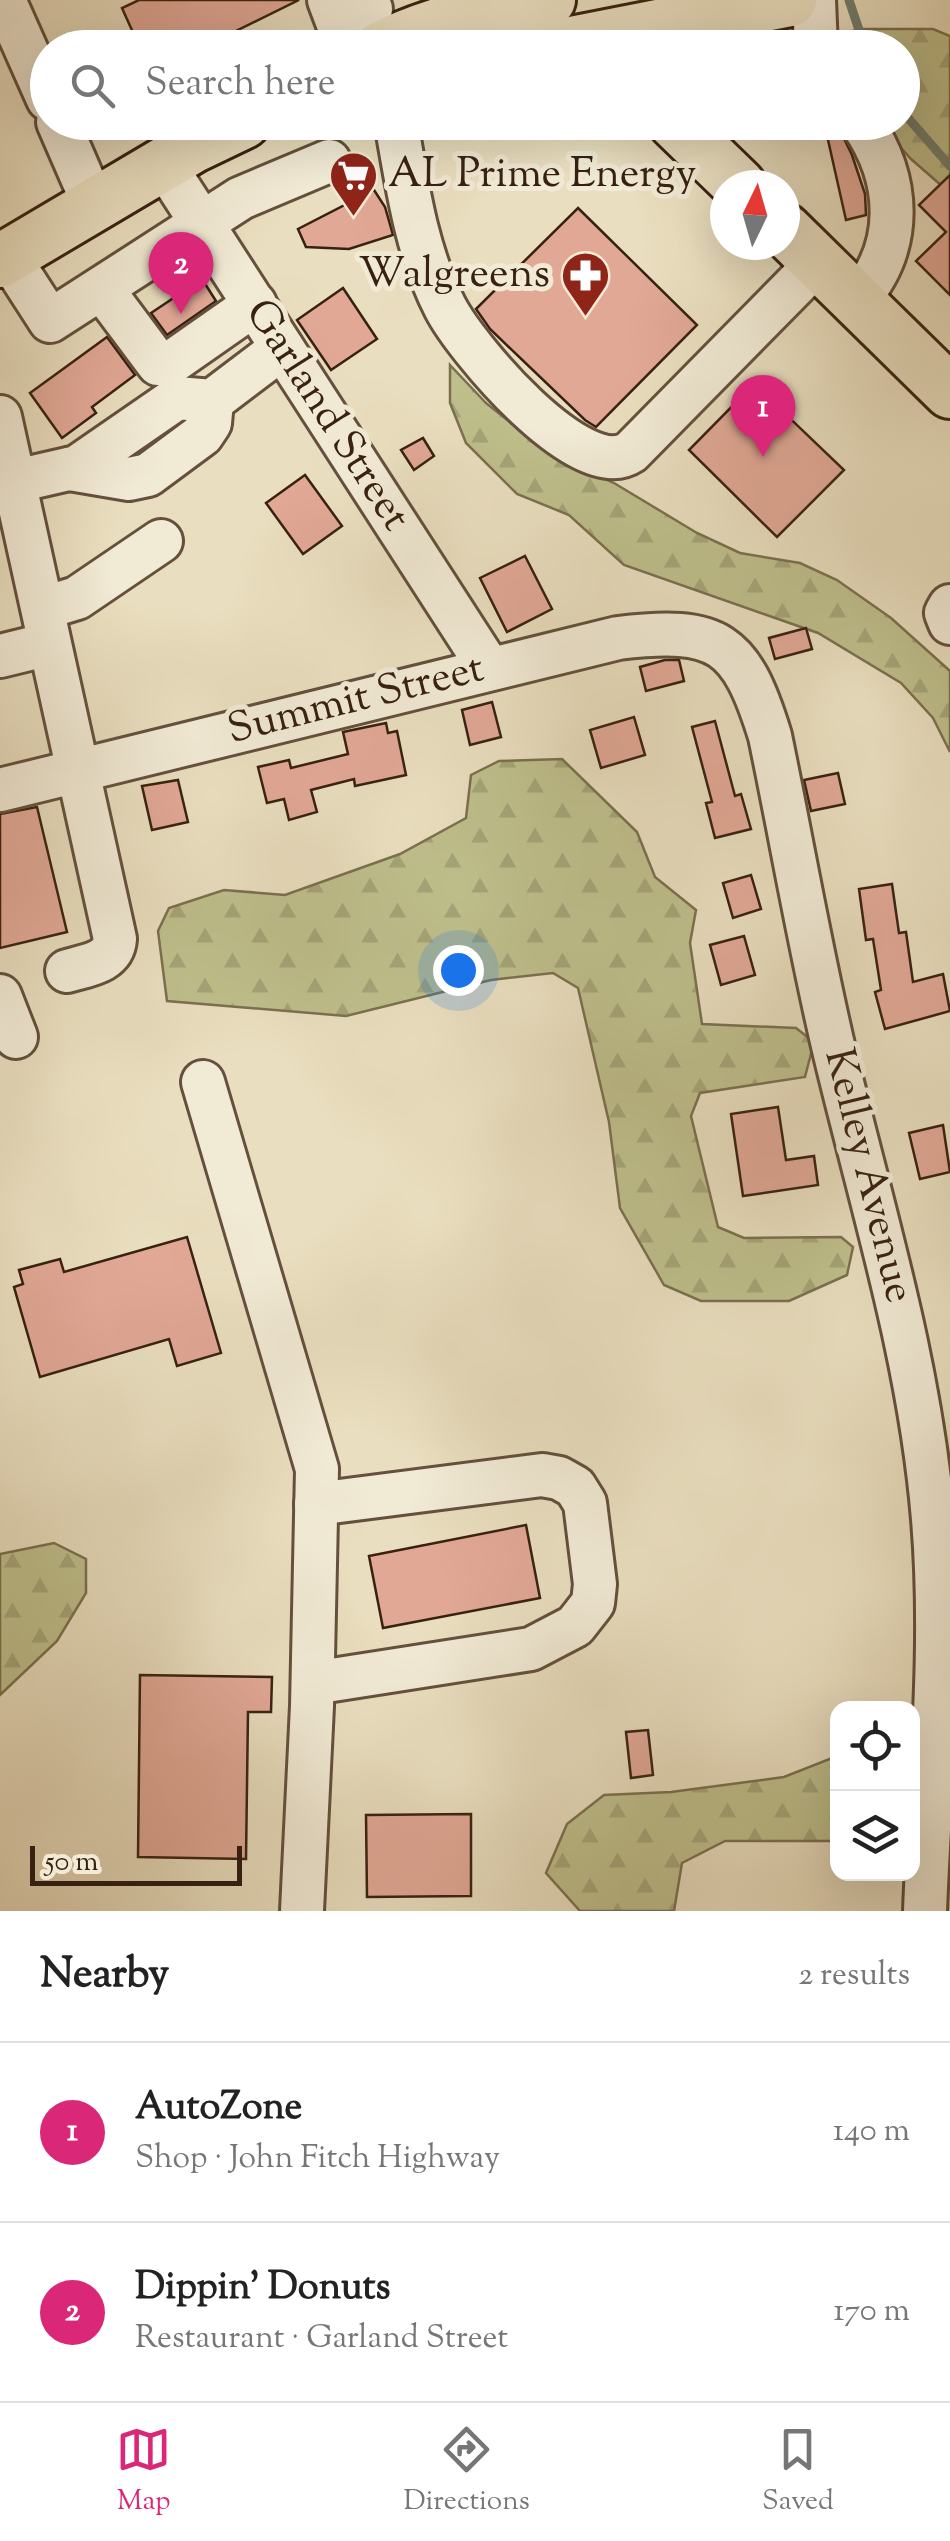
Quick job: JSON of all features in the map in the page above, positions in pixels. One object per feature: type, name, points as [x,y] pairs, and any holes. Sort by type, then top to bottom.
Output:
[{"type":"main road","points":[[348,19],[493,10],[551,0],[568,30]]},
{"type":"main road","points":[[652,30],[796,1]]},
{"type":"main road","points":[[749,30],[796,1]]},
{"type":"main road","points":[[4,258],[209,140]]},
{"type":"main road","points":[[692,140],[723,170]]},
{"type":"main road","points":[[725,140],[741,170]]},
{"type":"main road","points":[[802,246],[950,392]]},
{"type":"street","points":[[4,0],[30,58]]},
{"type":"street","points":[[796,1],[808,30]]},
{"type":"street","points":[[66,140],[94,205]]},
{"type":"street","points":[[400,140],[419,236],[439,293],[472,348],[548,426],[600,456],[615,460],[632,452],[760,322],[802,246]]},
{"type":"street","points":[[857,300],[877,273],[894,219],[880,152],[872,140]]},
{"type":"street","points":[[4,258],[36,330],[325,141]]},
{"type":"street","name":"Garland Street","points":[[164,163],[214,216],[254,304],[489,668]]},
{"type":"street","points":[[102,289],[154,360],[165,364],[254,304]]},
{"type":"street","points":[[16,481],[85,462],[169,402],[187,397],[212,401],[282,348]]},
{"type":"street","points":[[0,418],[115,939],[114,948],[101,961],[67,972]]},
{"type":"street","points":[[0,656],[161,541]]},
{"type":"street","points":[[950,606],[946,613],[950,624]]},
{"type":"street","name":"Summit Street","points":[[0,790],[577,646],[639,635],[671,635],[715,643]]},
{"type":"street","name":"Kelley Avenue","points":[[715,643],[728,649],[747,672],[770,736],[834,1052],[902,1317],[928,1476],[935,1554],[934,1878]]},
{"type":"street","points":[[0,996],[16,1038]]},
{"type":"street","points":[[203,1082],[317,1469],[313,1683],[302,1911]]},
{"type":"street","points":[[313,1683],[530,1649],[575,1626],[592,1603],[595,1584],[585,1504],[575,1487],[560,1478],[542,1474],[316,1504]]},
{"type":"green space","points":[[933,29],[950,36],[950,193],[894,140],[920,140],[920,30],[855,30]]},
{"type":"green space","points":[[450,365],[486,403],[550,454],[614,483],[697,533],[740,553],[800,563],[837,580],[891,618],[950,671],[950,752],[933,718],[901,683],[818,633],[624,565],[569,515],[517,494],[466,443],[450,403]]},
{"type":"green space","points":[[562,759],[637,832],[655,877],[696,910],[690,943],[702,1024],[796,1028],[814,1042],[805,1077],[700,1093],[691,1116],[718,1227],[744,1238],[841,1237],[853,1247],[847,1275],[789,1301],[701,1301],[664,1285],[620,1208],[609,1122],[578,988],[553,973],[491,980],[346,1016],[167,1001],[158,931],[169,908],[224,890],[285,895],[400,854],[466,818],[471,775],[499,761]]},
{"type":"green space","points":[[54,1543],[86,1559],[86,1593],[57,1641],[0,1695],[0,1554]]},
{"type":"green space","points":[[830,1759],[830,1841],[725,1841],[682,1863],[674,1911],[580,1911],[546,1873],[567,1824],[604,1795],[671,1792],[784,1777]]},
{"type":"building","points":[[139,0],[299,0],[238,30],[132,30],[122,8]]},
{"type":"building","points":[[828,140],[845,140],[865,194],[866,215],[846,220]]},
{"type":"building","points":[[950,175],[950,295],[916,261],[946,232],[919,205]]},
{"type":"building","name":"AL Prime Energy","points":[[374,190],[385,207],[393,235],[349,249],[306,247],[298,229]]},
{"type":"building","name":"Walgreens","points":[[578,208],[697,325],[596,427],[490,329],[476,309]]},
{"type":"building","points":[[202,279],[216,301],[167,335],[151,313]]},
{"type":"building","points":[[343,288],[377,339],[331,370],[297,320]]},
{"type":"building","points":[[107,337],[135,375],[92,407],[96,413],[62,438],[30,393]]},
{"type":"building","points":[[754,384],[844,470],[777,537],[689,450]]},
{"type":"building","points":[[423,438],[434,456],[414,470],[401,450]]},
{"type":"building","points":[[305,475],[342,526],[303,554],[266,503]]},
{"type":"building","points":[[525,556],[552,609],[507,632],[480,578]]},
{"type":"building","points":[[806,628],[812,649],[775,659],[769,638]]},
{"type":"building","points":[[679,660],[684,681],[646,691],[640,667]]},
{"type":"building","points":[[492,702],[501,737],[470,745],[462,710]]},
{"type":"building","points":[[634,717],[645,755],[601,768],[590,730]]},
{"type":"building","points":[[715,721],[735,796],[741,794],[751,829],[715,838],[706,803],[712,802],[692,727]]},
{"type":"building","points":[[386,723],[388,733],[397,731],[406,775],[355,786],[354,779],[311,790],[317,812],[289,820],[284,799],[267,803],[258,767],[289,760],[291,768],[348,754],[343,732]]},
{"type":"building","points":[[838,773],[845,804],[811,811],[804,780]]},
{"type":"building","points":[[178,780],[188,822],[152,830],[142,786]]},
{"type":"building","points":[[37,807],[67,932],[0,948],[0,814]]},
{"type":"building","points":[[751,875],[761,909],[733,918],[723,883]]},
{"type":"building","points":[[892,884],[899,933],[906,932],[913,982],[943,974],[950,1011],[885,1029],[875,992],[881,990],[873,939],[866,940],[859,889]]},
{"type":"building","points":[[744,936],[755,975],[721,985],[710,945]]},
{"type":"building","points":[[778,1107],[786,1160],[814,1156],[818,1185],[743,1196],[731,1114]]},
{"type":"building","points":[[943,1125],[950,1172],[920,1179],[909,1133]]},
{"type":"building","points":[[187,1237],[221,1353],[177,1366],[169,1339],[40,1377],[14,1287],[23,1284],[19,1270],[60,1259],[64,1272]]},
{"type":"building","points":[[526,1525],[540,1598],[383,1628],[369,1556]]},
{"type":"building","points":[[140,1675],[272,1677],[271,1712],[248,1712],[246,1859],[138,1857]]},
{"type":"building","points":[[648,1730],[653,1775],[631,1778],[626,1732]]},
{"type":"building","points":[[471,1814],[471,1896],[367,1897],[366,1815]]},
{"type":"waterway","points":[[849,0],[859,30]]},
{"type":"waterway","points":[[920,132],[950,166]]},
{"type":"place","name":"AL Prime Energy","points":[[353,218]]},
{"type":"place","name":"Dippin' Donuts","points":[[181,314]]},
{"type":"place","name":"Walgreens","points":[[585,318]]},
{"type":"place","name":"AutoZone","points":[[763,457]]}]
